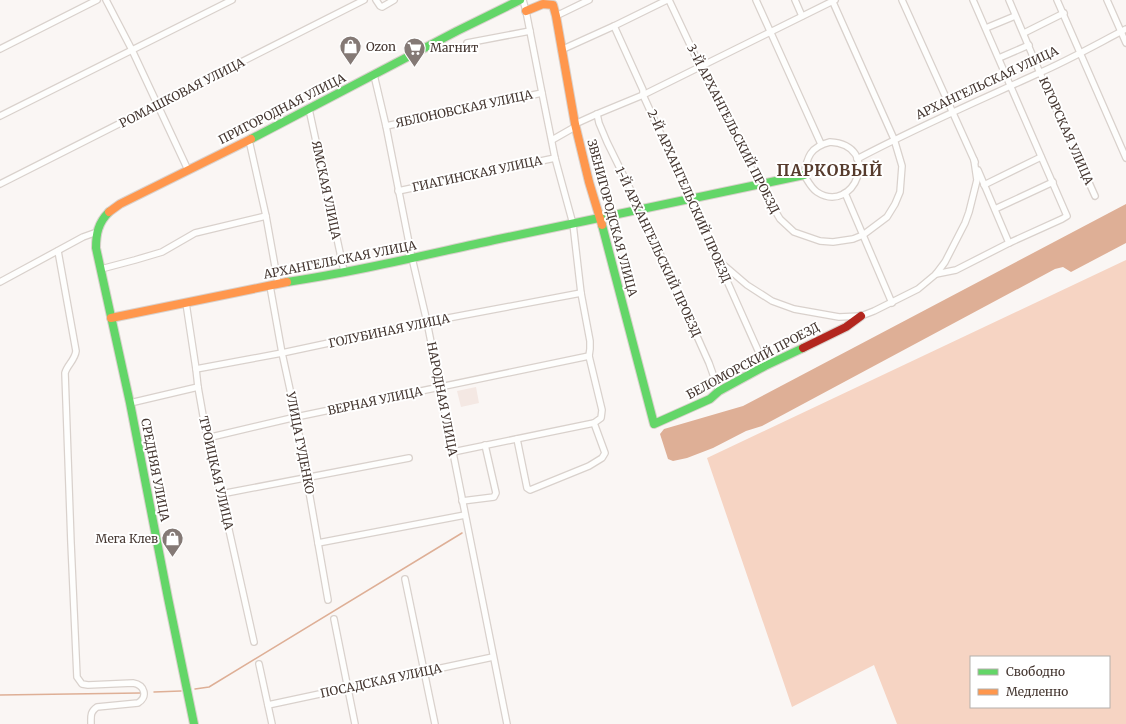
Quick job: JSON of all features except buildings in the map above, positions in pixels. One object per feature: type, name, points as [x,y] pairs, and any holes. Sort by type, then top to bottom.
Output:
[{"type":"street","points":[[0,49],[97,0]]},
{"type":"street","points":[[106,0],[132,50],[188,170]]},
{"type":"street","points":[[0,116],[232,0]]},
{"type":"street","name":"РОМАШКОВАЯ УЛИЦА","points":[[0,184],[364,0]]},
{"type":"street","points":[[376,0],[382,7],[394,0]]},
{"type":"street","name":"ПРИГОРОДНАЯ УЛИЦА","points":[[100,221],[107,213],[120,204],[249,140],[457,31],[520,0]]},
{"type":"street","points":[[453,452],[594,424],[602,418],[602,410],[589,356],[590,341],[581,294],[572,224],[555,158],[523,0]]},
{"type":"street","points":[[526,11],[543,4],[553,4],[556,16],[589,0]]},
{"type":"street","points":[[561,50],[668,0]]},
{"type":"street","name":"3-Й АРХАНГЕЛЬСКИЙ ПРОЕЗД","points":[[668,0],[759,184],[780,219],[794,232],[820,241],[833,242],[853,239],[863,235]]},
{"type":"street","points":[[756,0],[821,144]]},
{"type":"street","points":[[795,0],[802,16]]},
{"type":"street","points":[[552,140],[573,128],[576,124],[643,95],[833,0],[894,139],[902,166],[900,192],[895,204],[887,217],[863,235]]},
{"type":"street","points":[[902,0],[974,160],[1009,243]]},
{"type":"street","points":[[973,0],[1053,182],[995,209]]},
{"type":"street","name":"ЮГОРСКАЯ УЛИЦА","points":[[1009,0],[1095,196]]},
{"type":"street","points":[[1058,0],[1126,158]]},
{"type":"street","points":[[1107,0],[1124,31],[1126,43]]},
{"type":"street","points":[[1024,33],[1064,13]]},
{"type":"street","name":"ЗВЕНИГОРОДСКАЯ УЛИЦА","points":[[556,16],[561,50],[589,182],[600,218],[654,424]]},
{"type":"street","points":[[986,28],[1015,16]]},
{"type":"street","name":"2-Й АРХАНГЕЛЬСКИЙ ПРОЕЗД","points":[[614,26],[643,95],[765,366]]},
{"type":"street","points":[[467,43],[530,31]]},
{"type":"street","name":"АРХАНГЕЛЬСКАЯ УЛИЦА","points":[[857,159],[894,139],[1040,73],[1124,31]]},
{"type":"street","points":[[999,58],[1028,45]]},
{"type":"street","name":"НАРОДНАЯ УЛИЦА","points":[[374,75],[386,126],[412,258],[427,322],[507,724]]},
{"type":"street","name":"ЯБЛОНОВСКАЯ УЛИЦА","points":[[386,126],[542,93]]},
{"type":"street","name":"ЯМСКАЯ УЛИЦА","points":[[309,109],[344,271]]},
{"type":"street","name":"1-Й АРХАНГЕЛЬСКИЙ ПРОЕЗД","points":[[597,114],[607,142],[640,209],[709,363],[719,391]]},
{"type":"street","points":[[249,140],[266,216],[278,284]]},
{"type":"street","points":[[838,142],[853,151],[857,159],[859,165],[858,178],[850,189],[838,196],[824,195],[817,192],[804,175],[810,153],[821,144],[838,142]]},
{"type":"street","points":[[984,185],[1041,157]]},
{"type":"street","name":"ГИАГИНСКАЯ УЛИЦА","points":[[398,191],[555,158]]},
{"type":"street","name":"БЕЛОМОРСКИЙ ПРОЕЗД","points":[[654,424],[710,399],[719,391],[765,366],[846,327],[861,316],[892,303],[918,289],[936,274],[945,262],[965,223],[977,180],[974,160]]},
{"type":"street","points":[[600,218],[804,175]]},
{"type":"street","name":"БЕЛОМОРСКИЙ ПРОЕЗД","points":[[936,274],[956,270],[1067,216],[1053,182]]},
{"type":"street","points":[[845,193],[892,303]]},
{"type":"street","points":[[100,269],[162,252],[195,233],[266,216]]},
{"type":"street","name":"АРХАНГЕЛЬСКАЯ УЛИЦА","points":[[111,318],[412,258],[600,218]]},
{"type":"street","name":"СРЕДНЯЯ УЛИЦА","points":[[100,221],[97,232],[96,248],[130,403],[194,724]]},
{"type":"street","points":[[0,282],[83,237],[97,232]]},
{"type":"street","points":[[58,251],[76,352],[76,355],[66,368],[65,373],[77,677],[82,684],[133,683],[142,686],[144,691],[142,701],[138,703],[96,707],[92,710],[91,724]]},
{"type":"street","name":"БЕЛОМОРСКИЙ ПРОЕЗД","points":[[717,260],[747,285],[772,301],[794,309],[839,317],[861,316]]},
{"type":"street","name":"УЛИЦА ГУДЕНКО","points":[[270,286],[282,353],[296,417],[328,600]]},
{"type":"street","name":"ГОЛУБИНАЯ УЛИЦА","points":[[196,369],[282,353],[427,322],[581,294]]},
{"type":"street","name":"ТРОИЦКАЯ УЛИЦА","points":[[186,302],[207,438],[254,642]]},
{"type":"street","name":"ВЕРНАЯ УЛИЦА","points":[[207,438],[296,417],[589,356]]},
{"type":"street","points":[[130,403],[198,387]]},
{"type":"street","points":[[517,439],[527,488],[530,490],[589,466],[602,458],[605,453],[594,424]]},
{"type":"street","points":[[462,501],[494,497],[496,493],[485,445]]},
{"type":"street","points":[[221,494],[409,458]]},
{"type":"street","points":[[318,543],[464,514]]},
{"type":"street","points":[[405,579],[435,724]]},
{"type":"street","points":[[334,619],[355,724]]},
{"type":"street","name":"ПОСАДСКАЯ УЛИЦА","points":[[268,705],[494,658]]},
{"type":"street","points":[[259,664],[272,724]]},
{"type":"shaded area","points":[[1126,204],[1126,243],[1071,272],[1063,267],[1055,269],[762,426],[746,431],[713,448],[687,458],[673,461],[668,459],[660,434],[664,429],[743,406]]},
{"type":"shaded area","points":[[1126,260],[1126,724],[897,724],[874,665],[792,707],[707,458]]},
{"type":"shaded area","points":[[476,387],[479,403],[461,407],[457,391]]},
{"type":"waterway","points":[[195,689],[209,687],[462,533]]},
{"type":"waterway","points":[[154,692],[181,691]]},
{"type":"waterway","points":[[0,695],[140,693]]},
{"type":"traffic: fast","points":[[251,139],[457,31],[520,0]]},
{"type":"traffic: fast","points":[[287,282],[365,268],[804,175]]},
{"type":"traffic: fast","points":[[109,212],[102,220],[98,229],[96,248],[130,403],[194,724]]},
{"type":"traffic: fast","points":[[602,225],[654,424],[710,399],[719,391],[765,366],[803,348]]},
{"type":"traffic: slow","points":[[526,11],[543,4],[553,5],[575,124],[589,182],[602,225]]},
{"type":"traffic: slow","points":[[109,212],[120,204],[251,139]]},
{"type":"traffic: slow","points":[[111,318],[287,282]]},
{"type":"traffic: jam","points":[[803,348],[846,327],[861,316]]},
{"type":"place","name":"Ozon","points":[[351,66]]},
{"type":"place","name":"Магнит","points":[[415,68]]},
{"type":"place","name":"Мега Клев","points":[[173,558]]},
{"type":"district","name":"ПАРКОВЫЙ","points":[[830,170]]}]
